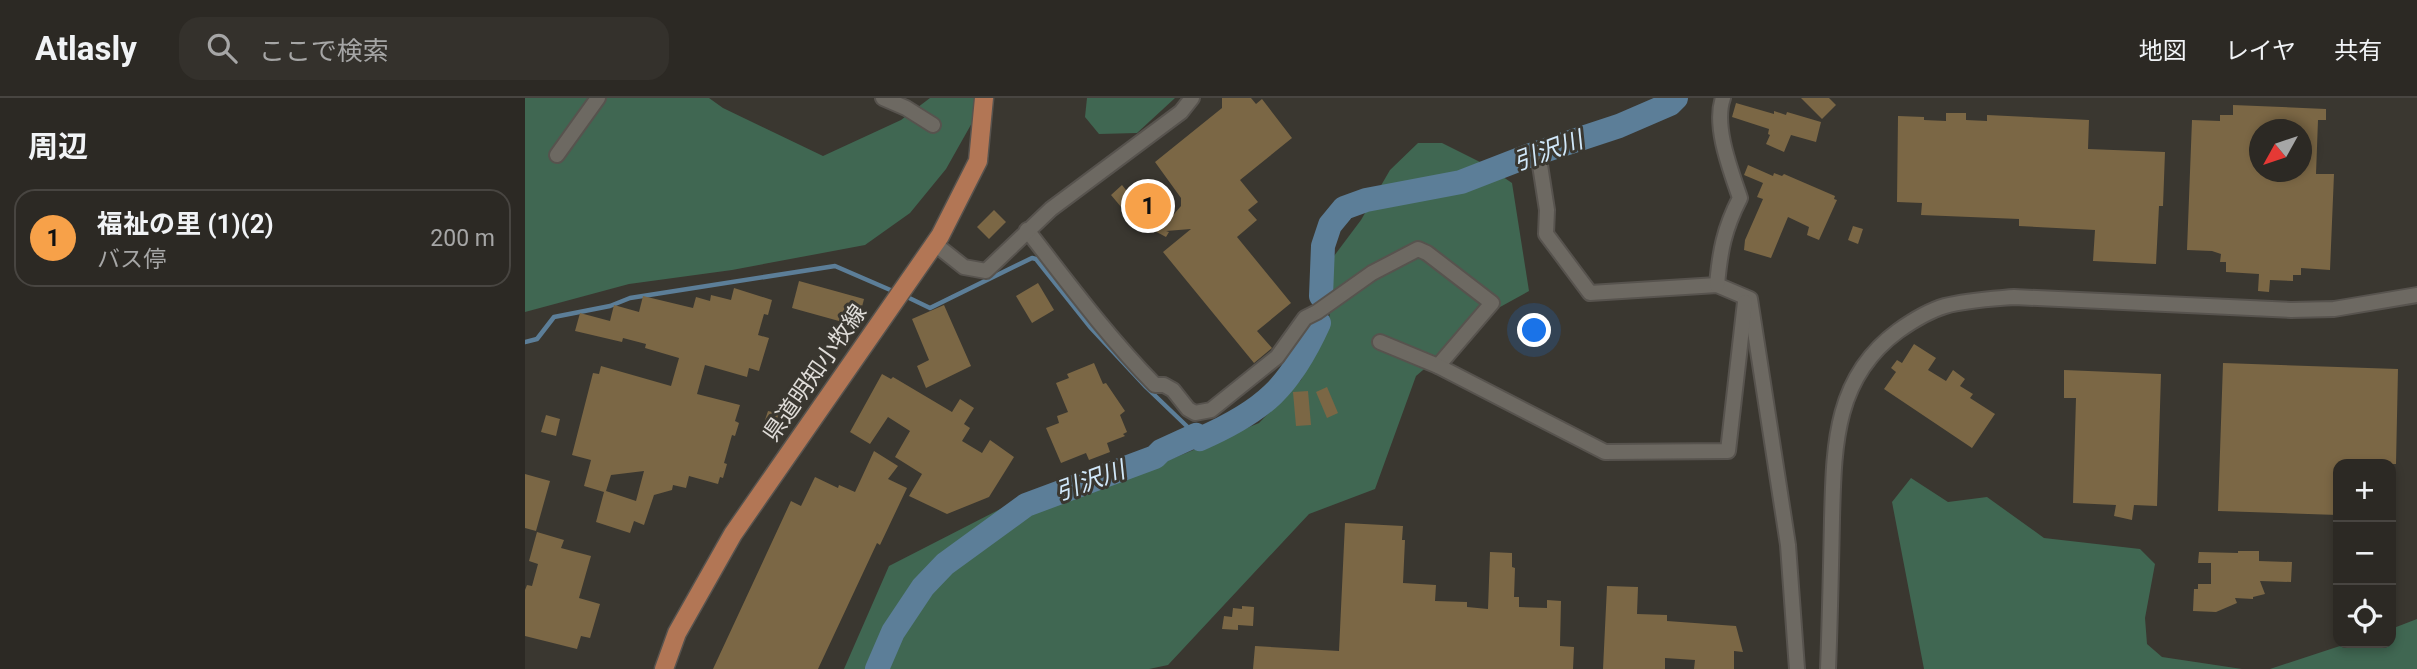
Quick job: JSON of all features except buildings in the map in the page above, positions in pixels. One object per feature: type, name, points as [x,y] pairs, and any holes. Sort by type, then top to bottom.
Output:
[{"type":"main road","name":"県道明知小牧線","points":[[664,669],[677,633],[733,534],[935,244],[978,161],[983,134],[984,98]]},
{"type":"street","points":[[558,155],[598,98]]},
{"type":"street","points":[[883,98],[906,108],[933,125]]},
{"type":"street","points":[[935,244],[964,267],[986,271],[1051,209],[1181,112],[1192,98]]},
{"type":"street","points":[[1717,285],[1719,256],[1726,226],[1740,198],[1724,146],[1720,120],[1723,98]]},
{"type":"street","points":[[1540,165],[1547,210],[1546,234],[1590,293],[1717,285],[1750,299],[1788,545],[1797,669]]},
{"type":"street","points":[[1027,230],[1133,363],[1155,385],[1164,385],[1173,390],[1188,410],[1195,413],[1211,410],[1277,357],[1305,318],[1372,273],[1418,249],[1492,303],[1438,366]]},
{"type":"street","points":[[1828,669],[1834,453],[1844,404],[1859,370],[1883,342],[1913,320],[1941,307],[1968,300],[2014,297],[2291,310],[2334,309],[2417,295]]},
{"type":"street","points":[[1380,342],[1438,366],[1605,452],[1728,451],[1746,298]]},
{"type":"green space","points":[[525,98],[709,98],[723,108],[823,156],[901,120],[930,98],[986,98],[946,169],[910,213],[865,245],[732,270],[629,284],[525,312]]},
{"type":"green space","points":[[1087,98],[1175,98],[1137,133],[1099,134],[1085,117]]},
{"type":"green space","points":[[1418,143],[1442,143],[1484,164],[1512,183],[1529,291],[1491,312],[1416,376],[1375,489],[1309,514],[1168,665],[1149,669],[844,669],[889,566],[1012,503],[1157,465],[1259,423],[1301,380],[1329,322],[1334,256],[1361,220],[1390,170]]},
{"type":"green space","points":[[1911,478],[1948,502],[1987,497],[2044,538],[2140,549],[2155,564],[2145,618],[2147,644],[2162,657],[2242,669],[1924,669],[1892,502]]},
{"type":"green space","points":[[2417,619],[2417,669],[2270,669],[2334,648],[2396,648],[2396,627]]},
{"type":"waterway","name":"引沢川","points":[[1321,296],[1323,246],[1330,225],[1344,208],[1366,200],[1461,182],[1528,156],[1619,126],[1670,104],[1676,98]]},
{"type":"waterway","points":[[903,295],[930,308],[1032,258],[1036,259],[1091,328],[1196,435]]},
{"type":"waterway","points":[[525,342],[537,339],[554,317],[610,306],[630,298],[835,266],[895,292]]},
{"type":"waterway","name":"引沢川","points":[[877,669],[893,632],[923,587],[945,564],[1026,505],[1155,457],[1161,451],[1196,435],[1200,439],[1242,418],[1273,394],[1285,380],[1297,364],[1319,323]]},
{"type":"place","name":"福祉の里 (1)(2)","points":[[1148,206]]}]
